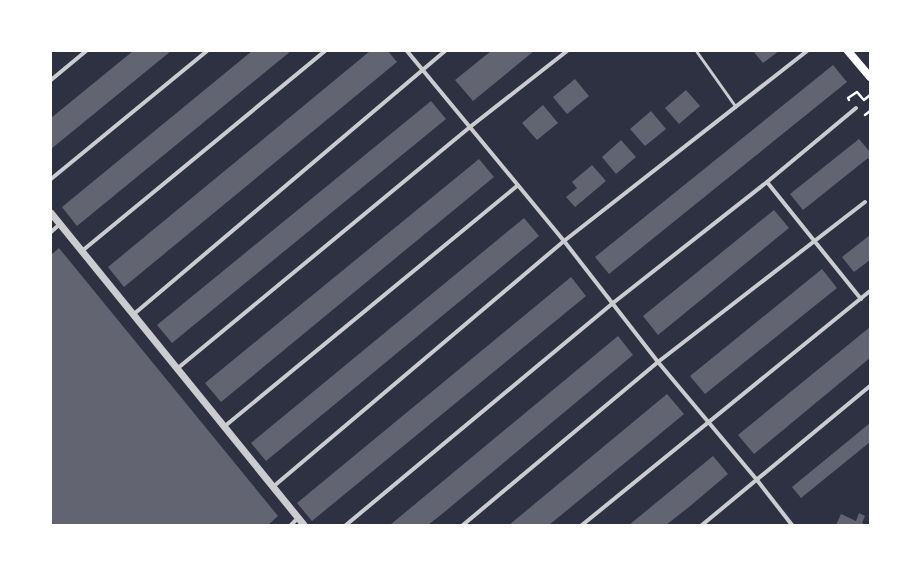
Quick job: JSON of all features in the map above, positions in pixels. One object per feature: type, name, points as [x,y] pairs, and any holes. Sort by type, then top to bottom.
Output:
[{"type":"main road","points":[[848,51],[870,77]]},
{"type":"street","points":[[51,80],[86,51]]},
{"type":"street","points":[[51,179],[207,51]]},
{"type":"street","points":[[82,251],[325,51]]},
{"type":"street","points":[[406,51],[564,241],[658,362],[757,480],[792,525]]},
{"type":"street","points":[[134,314],[445,51]]},
{"type":"street","points":[[178,368],[470,127],[567,51]]},
{"type":"street","points":[[274,486],[564,241],[807,51]]},
{"type":"street","points":[[346,525],[613,303],[768,182],[856,108]]},
{"type":"street","points":[[768,182],[861,299]]},
{"type":"street","points":[[225,426],[517,186]]},
{"type":"street","points":[[463,525],[658,362],[865,202]]},
{"type":"street","points":[[51,213],[274,486],[304,525]]},
{"type":"street","points":[[51,232],[60,224]]},
{"type":"street","points":[[582,525],[870,291]]},
{"type":"street","points":[[702,525],[870,386]]},
{"type":"street","points":[[290,525],[298,518]]},
{"type":"lane","points":[[697,52],[736,107]]},
{"type":"path","points":[[864,100],[870,95]]},
{"type":"building","points":[[133,51],[171,51],[51,149],[51,118]]},
{"type":"building","points":[[252,51],[291,51],[77,226],[62,207]]},
{"type":"building","points":[[370,51],[388,51],[397,62],[124,287],[108,267]]},
{"type":"building","points":[[491,51],[534,51],[473,101],[455,80]]},
{"type":"building","points":[[753,51],[779,51],[763,63]]},
{"type":"building","points":[[833,65],[847,82],[609,274],[595,257]]},
{"type":"building","points":[[575,79],[589,96],[567,114],[553,97]]},
{"type":"building","points":[[686,90],[700,106],[679,124],[665,108]]},
{"type":"building","points":[[431,101],[446,119],[172,343],[157,325]]},
{"type":"building","points":[[543,105],[558,123],[537,140],[522,123]]},
{"type":"building","points":[[651,111],[666,129],[645,146],[630,129]]},
{"type":"building","points":[[859,139],[870,152],[870,161],[868,158],[803,210],[790,194]]},
{"type":"building","points":[[621,140],[636,157],[616,174],[602,157]]},
{"type":"building","points":[[479,159],[494,177],[221,402],[205,383]]},
{"type":"building","points":[[592,165],[606,181],[575,207],[566,197],[577,188],[572,182]]},
{"type":"building","points":[[774,210],[789,228],[658,335],[643,316]]},
{"type":"building","points":[[524,218],[539,236],[266,461],[251,443]]},
{"type":"building","points":[[870,235],[870,260],[854,272],[842,257]]},
{"type":"building","points":[[59,248],[278,516],[268,525],[51,525],[51,255]]},
{"type":"building","points":[[822,269],[837,288],[705,394],[690,376]]},
{"type":"building","points":[[571,277],[586,296],[312,521],[297,503]]},
{"type":"building","points":[[870,327],[870,358],[754,454],[738,435]]},
{"type":"building","points":[[618,336],[633,355],[442,514],[428,525],[390,525]]},
{"type":"building","points":[[667,394],[684,414],[637,453],[549,525],[509,525]]},
{"type":"building","points":[[870,423],[870,442],[801,498],[792,487]]},
{"type":"building","points":[[713,456],[728,474],[689,507],[666,525],[629,525]]},
{"type":"building","points":[[859,513],[865,516],[862,523],[866,525],[836,525],[841,514],[856,521]]}]
